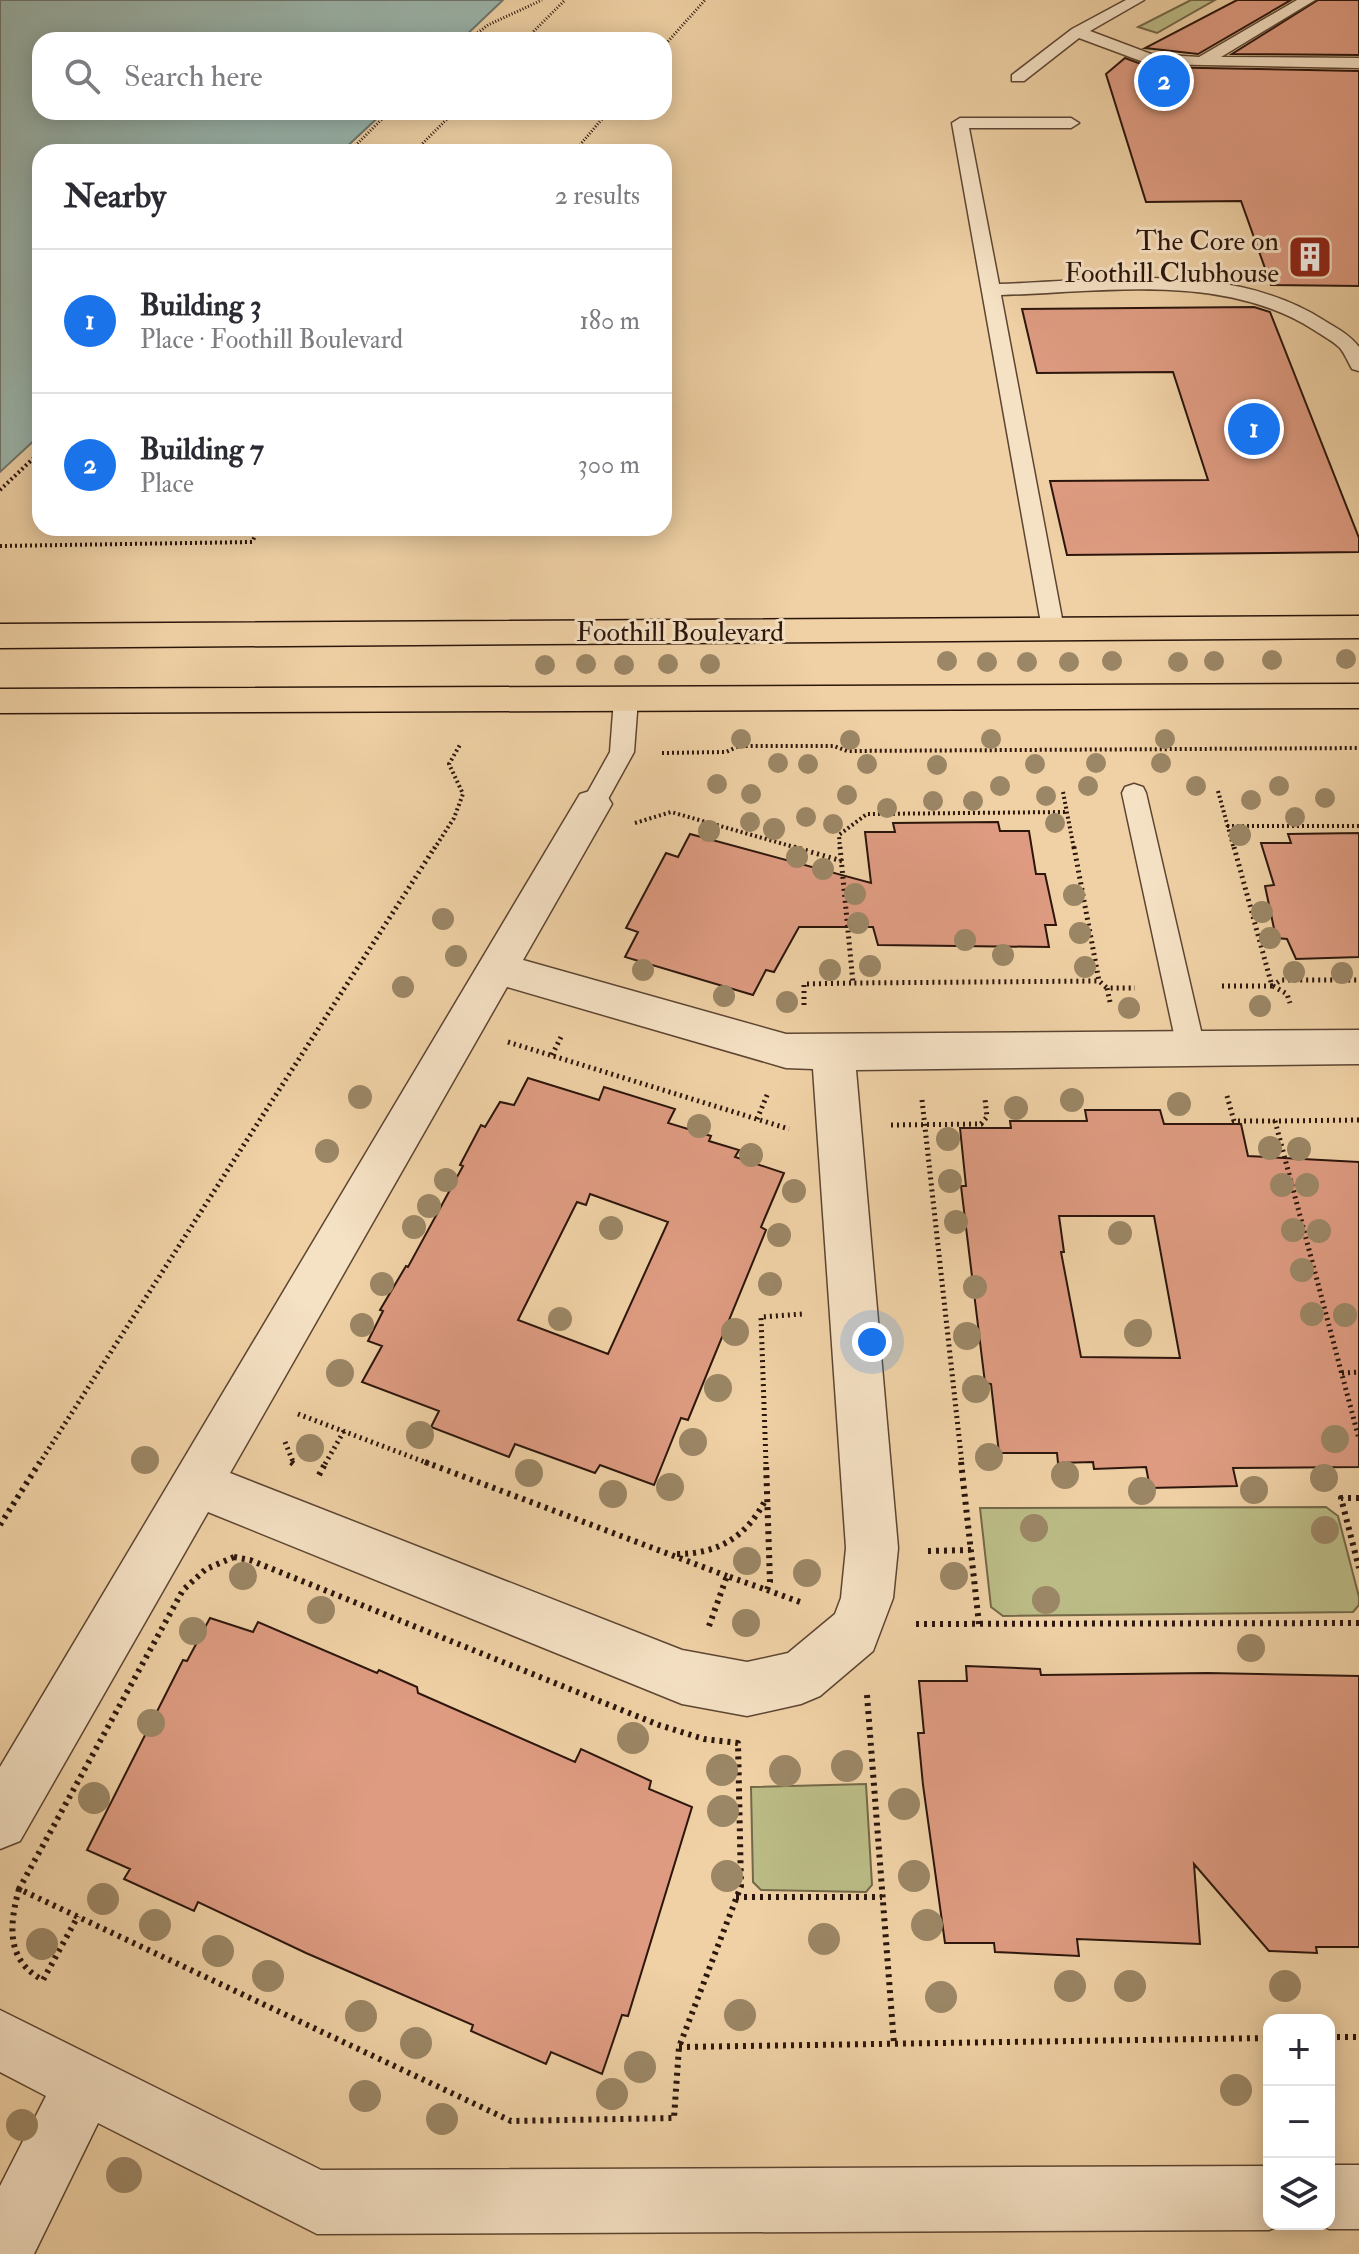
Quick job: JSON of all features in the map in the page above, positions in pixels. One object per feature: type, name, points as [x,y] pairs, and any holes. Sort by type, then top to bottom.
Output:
[{"type":"main road","name":"Foothill Boulevard","points":[[0,636],[1359,627]]},
{"type":"main road","name":"Foothill Boulevard","points":[[0,701],[1359,696]]},
{"type":"street","points":[[0,1821],[496,968],[609,813]]},
{"type":"street","points":[[496,968],[786,1051],[1359,1047]]},
{"type":"street","points":[[196,1483],[682,1677],[747,1689],[801,1677],[854,1632],[867,1598],[872,1548],[833,1053]]},
{"type":"street","points":[[0,2040],[317,2202],[1263,2198]]},
{"type":"street","points":[[0,2254],[85,2084]]},
{"type":"street","points":[[1335,2197],[1359,2197]]},
{"type":"lane","points":[[1018,78],[1077,32],[1137,0]]},
{"type":"lane","points":[[1202,62],[1308,0]]},
{"type":"lane","points":[[1077,32],[1149,59],[1359,63]]},
{"type":"lane","points":[[1053,629],[960,123],[1071,123]]},
{"type":"lane","points":[[990,290],[1161,287],[1238,292],[1283,304],[1355,346],[1359,365]]},
{"type":"lane","points":[[609,813],[622,752],[626,699]]},
{"type":"lane","points":[[1134,793],[1191,1048]]},
{"type":"path","points":[[479,32],[542,0]]},
{"type":"path","points":[[533,32],[565,0]]},
{"type":"path","points":[[672,37],[705,0]]},
{"type":"path","points":[[357,144],[381,120]]},
{"type":"path","points":[[422,144],[446,120]]},
{"type":"path","points":[[581,144],[601,120]]},
{"type":"path","points":[[0,490],[32,460]]},
{"type":"path","points":[[0,546],[252,542],[255,536]]},
{"type":"path","points":[[0,1525],[454,818],[463,794],[449,764],[462,741]]},
{"type":"path","points":[[622,752],[726,752],[739,746],[834,746],[847,751],[1359,748]]},
{"type":"path","points":[[1218,791],[1272,986]]},
{"type":"path","points":[[1063,792],[1099,981],[1107,988],[1111,1011]]},
{"type":"path","points":[[609,813],[632,824],[671,812],[842,861]]},
{"type":"path","points":[[855,983],[839,835],[867,814],[1066,812]]},
{"type":"path","points":[[1227,826],[1359,826]]},
{"type":"path","points":[[1221,986],[1272,986],[1281,980],[1359,980]]},
{"type":"path","points":[[804,1008],[804,984],[1099,981]]},
{"type":"path","points":[[1107,988],[1137,988]]},
{"type":"path","points":[[503,1041],[793,1130],[801,1127]]},
{"type":"path","points":[[757,1119],[772,1084]]},
{"type":"path","points":[[922,1094],[979,1624]]},
{"type":"path","points":[[1359,1120],[1275,1121],[1359,1439]]},
{"type":"path","points":[[767,1590],[770,1582],[761,1317],[811,1314]]},
{"type":"path","points":[[1342,1373],[1359,1372]]},
{"type":"path","points":[[289,1420],[292,1412],[803,1603]]},
{"type":"path","points":[[309,1475],[317,1479],[344,1431]]},
{"type":"path","points":[[285,1437],[290,1461],[302,1471]]},
{"type":"path","points":[[668,1554],[700,1556],[727,1546],[746,1531],[759,1514],[767,1496]]},
{"type":"path","points":[[1359,1498],[1341,1498],[1359,1568]]},
{"type":"path","points":[[78,1916],[43,1980],[31,1976],[17,1960],[11,1939],[12,1911],[19,1889],[183,1590],[213,1562],[234,1557],[250,1560],[659,1725],[704,1739],[738,1743],[753,1741]]},
{"type":"path","points":[[706,1634],[727,1576]]},
{"type":"path","points":[[909,1624],[1359,1623]]},
{"type":"path","points":[[853,1702],[866,1690],[894,2044]]},
{"type":"path","points":[[19,1889],[511,2121],[674,2118],[679,2047],[741,1886],[738,1743]]},
{"type":"path","points":[[735,1897],[882,1897]]},
{"type":"path","points":[[1335,2037],[1359,2037]]},
{"type":"path","points":[[679,2047],[1263,2038]]},
{"type":"green space","points":[[1191,0],[1215,0],[1157,33],[1138,27]]},
{"type":"green space","points":[[1326,1507],[1338,1516],[1359,1597],[1359,1605],[1353,1612],[1003,1616],[991,1607],[980,1508]]},
{"type":"green space","points":[[866,1784],[872,1885],[866,1892],[761,1890],[753,1882],[751,1787]]},
{"type":"water","points":[[0,0],[503,0],[469,32],[32,32],[32,120],[375,120],[350,144],[32,144],[32,442],[0,472]]},
{"type":"building","points":[[1237,0],[1291,0],[1198,54],[1145,48]]},
{"type":"building","points":[[1318,0],[1359,0],[1359,55],[1232,54]]},
{"type":"building","points":[[1125,58],[1149,67],[1359,71],[1359,286],[1271,285],[1241,201],[1146,202],[1106,74]]},
{"type":"building","points":[[1254,307],[1270,312],[1359,538],[1359,552],[1067,555],[1050,481],[1208,480],[1173,372],[1037,373],[1022,309]]},
{"type":"building","points":[[998,822],[1000,831],[1029,831],[1036,874],[1045,874],[1056,925],[1045,925],[1049,947],[878,945],[873,927],[799,927],[774,972],[766,970],[753,995],[625,957],[638,932],[626,928],[666,853],[678,857],[690,834],[871,883],[865,832],[895,832],[893,823]]},
{"type":"building","points":[[1359,833],[1359,957],[1296,959],[1287,939],[1276,938],[1265,886],[1274,885],[1261,843],[1291,843],[1288,834]]},
{"type":"building","points":[[528,1078],[599,1100],[604,1087],[675,1109],[668,1123],[711,1136],[709,1141],[739,1150],[735,1157],[784,1173],[761,1227],[766,1230],[688,1420],[681,1418],[654,1485],[600,1465],[595,1473],[515,1444],[509,1457],[431,1427],[439,1411],[362,1382],[382,1346],[368,1341],[383,1311],[380,1310],[408,1267],[463,1166],[460,1165],[481,1125],[485,1127],[500,1102],[514,1105]],"holes":[[[590,1194],[668,1222],[608,1354],[518,1320],[577,1202],[586,1205]]]},
{"type":"building","points":[[1085,1110],[1160,1110],[1164,1124],[1241,1124],[1248,1156],[1359,1162],[1359,1467],[1233,1468],[1237,1486],[1150,1488],[1146,1467],[1094,1469],[1093,1462],[1058,1463],[1057,1453],[999,1453],[991,1384],[985,1383],[961,1186],[966,1186],[960,1128],[1011,1128],[1010,1121],[1087,1121]],"holes":[[[1059,1216],[1154,1216],[1180,1358],[1081,1357],[1061,1252],[1064,1252]]]},
{"type":"building","points":[[210,1618],[253,1632],[258,1622],[377,1673],[379,1670],[417,1687],[418,1693],[575,1762],[581,1749],[651,1781],[649,1789],[692,1807],[628,2016],[622,2015],[602,2074],[551,2052],[546,2064],[471,2031],[473,2025],[306,1953],[198,1902],[194,1911],[124,1879],[130,1869],[87,1850],[183,1660],[187,1661]]},
{"type":"building","points":[[966,1666],[1040,1669],[1041,1675],[1208,1673],[1359,1676],[1359,1947],[1316,1947],[1317,1953],[1269,1951],[1194,1864],[1200,1944],[1077,1939],[1079,1956],[995,1952],[994,1943],[945,1943],[923,1785],[918,1733],[924,1733],[919,1681],[967,1681]]},
{"type":"place","name":"Building 7","points":[[1164,81]]},
{"type":"place","name":"The Core on Foothill Clubhouse","points":[[1310,257]]},
{"type":"place","name":"Building 3","points":[[1254,429]]}]
